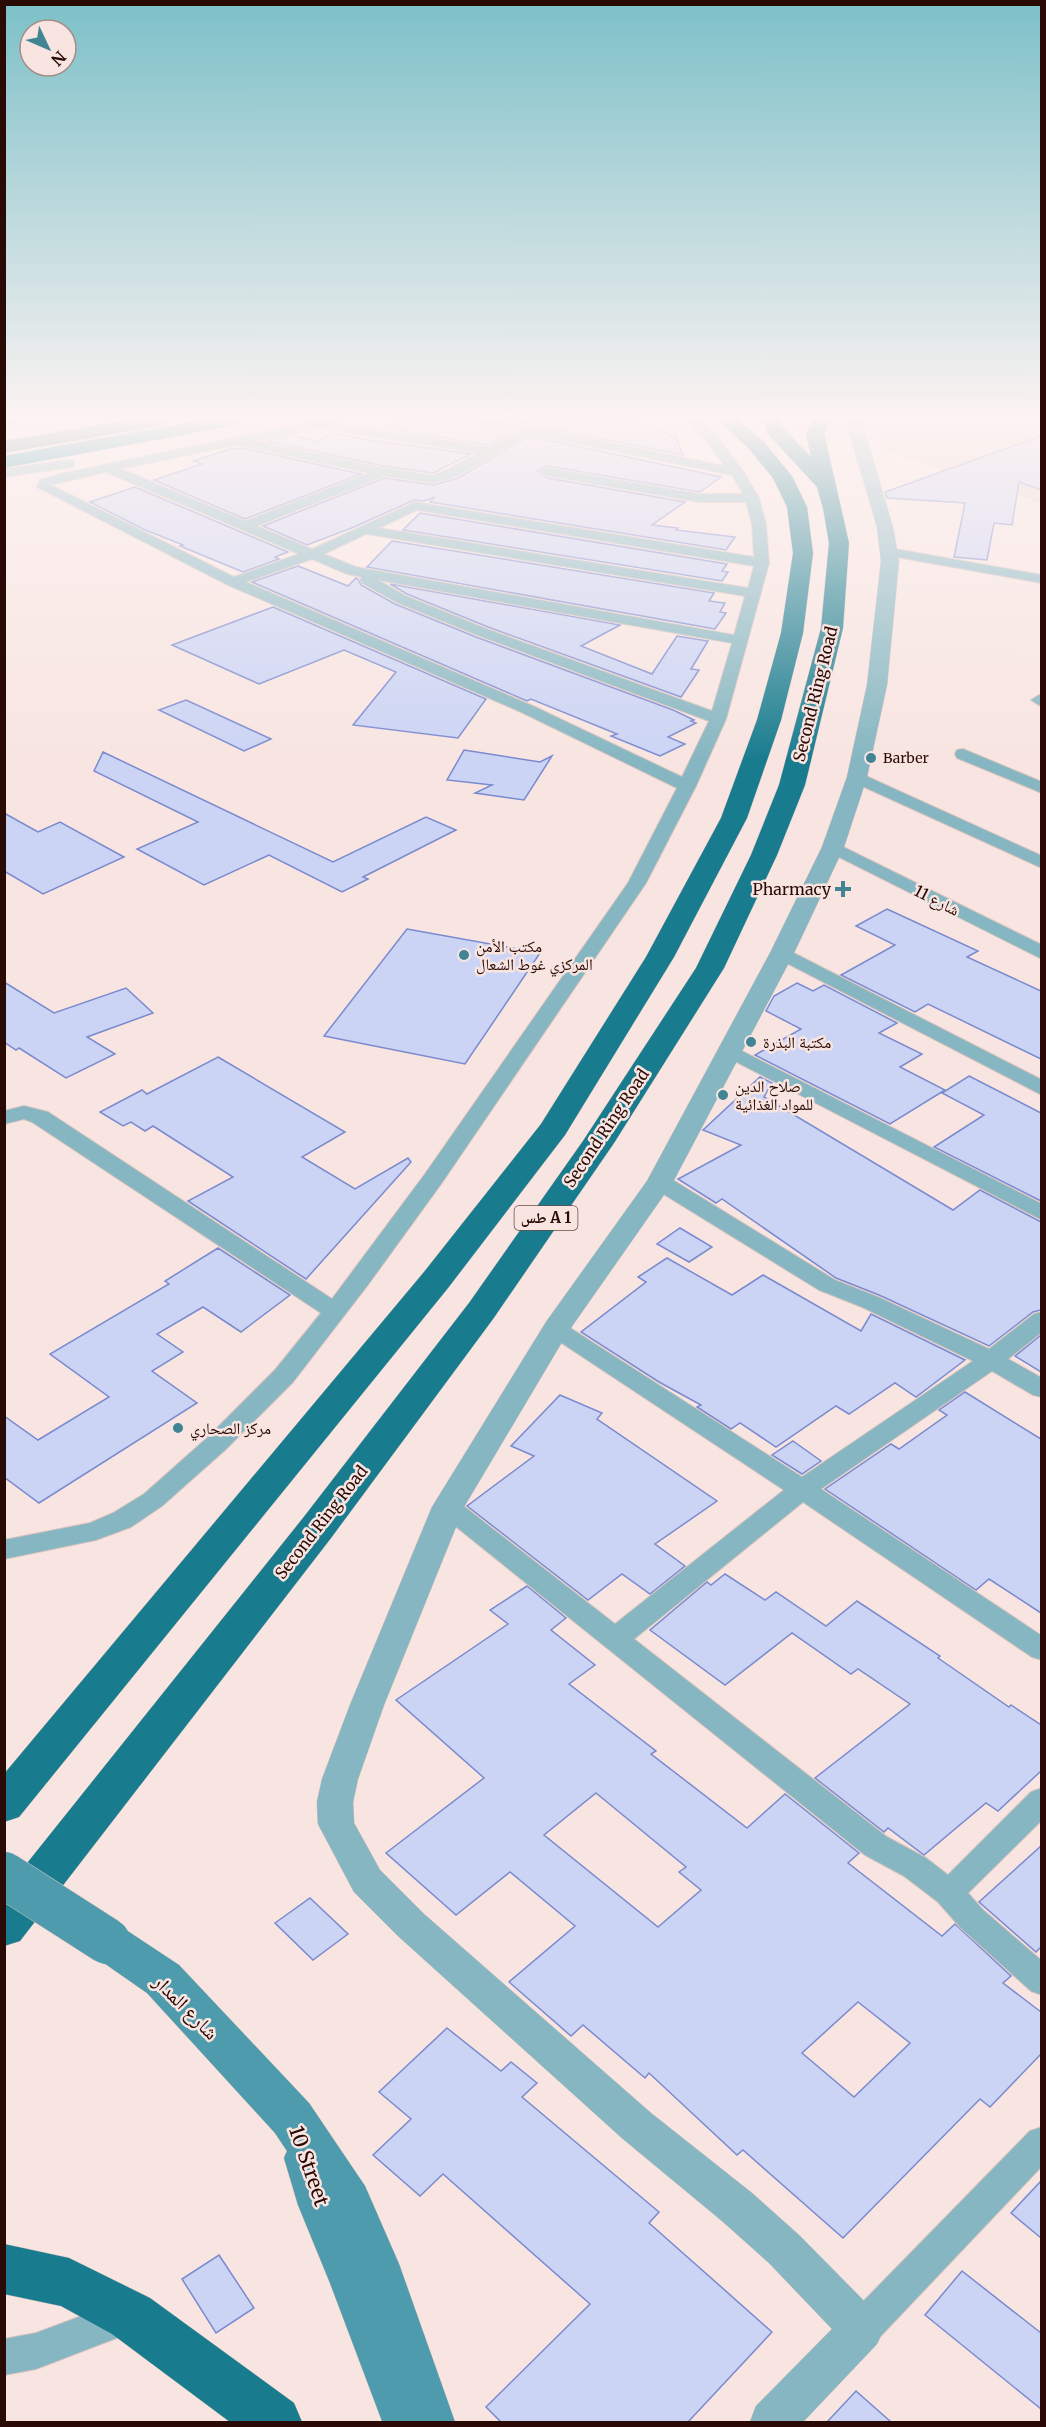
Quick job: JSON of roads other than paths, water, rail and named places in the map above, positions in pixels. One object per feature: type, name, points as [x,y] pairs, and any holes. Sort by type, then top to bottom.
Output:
[{"type":"highway","name":"طس A 1","points":[[4,1805],[436,1280],[554,1128],[660,957],[734,818],[769,720],[792,633],[803,553],[800,533]]},
{"type":"highway","name":"Second Ring Road","points":[[4,1927],[317,1528],[481,1311],[598,1143],[710,968],[764,855],[792,785],[832,628],[839,543],[837,533]]},
{"type":"highway","points":[[4,2269],[69,2283],[131,2316],[263,2419]]},
{"type":"main road","name":"شارع المدار","points":[[4,1875],[163,1979],[292,2118]]},
{"type":"main road","name":"10 Street","points":[[292,2118],[310,2162],[322,2205],[355,2283],[407,2422]]},
{"type":"main road","name":"10 Street","points":[[292,2118],[348,2202],[378,2274],[429,2422]]},
{"type":"street","points":[[136,533],[233,582],[527,709],[687,786]]},
{"type":"street","points":[[261,533],[352,571],[401,599],[482,632],[718,719]]},
{"type":"street","points":[[233,582],[310,555],[358,533]]},
{"type":"street","points":[[385,533],[753,593]]},
{"type":"street","points":[[584,533],[762,563]]},
{"type":"street","points":[[4,1550],[96,1531],[122,1520],[153,1500],[216,1444],[284,1376],[335,1312],[433,1179],[637,883],[687,786],[718,719],[762,563],[760,533]]},
{"type":"street","points":[[862,2330],[784,2249],[736,2206],[637,2126],[411,1925],[367,1881],[336,1824],[335,1802],[340,1779],[367,1705],[448,1507],[556,1329],[660,1182],[782,953],[833,847],[857,777],[878,685],[890,552],[886,533]]},
{"type":"street","points":[[890,552],[1041,579]]},
{"type":"street","points":[[352,571],[739,640]]},
{"type":"street","points":[[963,754],[1041,788]]},
{"type":"street","points":[[857,777],[1041,862]]},
{"type":"street","name":"شارع 11","points":[[833,847],[1041,953]]},
{"type":"street","points":[[782,953],[1041,1089]]},
{"type":"street","points":[[730,1051],[1041,1213]]},
{"type":"street","points":[[4,1118],[24,1112],[40,1117],[335,1312]]},
{"type":"street","points":[[660,1182],[827,1285],[991,1360],[1041,1389]]},
{"type":"street","points":[[616,1639],[802,1489],[991,1360],[1041,1319]]},
{"type":"street","points":[[556,1329],[802,1489],[1041,1650]]},
{"type":"street","points":[[448,1507],[876,1845],[915,1867],[950,1893],[971,1918],[1041,1981]]},
{"type":"street","points":[[950,1893],[1039,1807]]},
{"type":"street","points":[[772,2422],[1041,2142]]},
{"type":"street","points":[[4,2357],[36,2351],[131,2316]]},
{"type":"place","name":"Barber","points":[[871,758]]},
{"type":"place","name":"Pharmacy","points":[[843,889]]},
{"type":"place","name":"مكتب الأمن المركزي غوط الشعال","points":[[464,955]]},
{"type":"place","name":"مكتبة البذرة","points":[[751,1042]]},
{"type":"place","name":"صلاح الدين للمواد الغذائية","points":[[723,1095]]},
{"type":"place","name":"مركز الصحاري","points":[[178,1428]]}]
